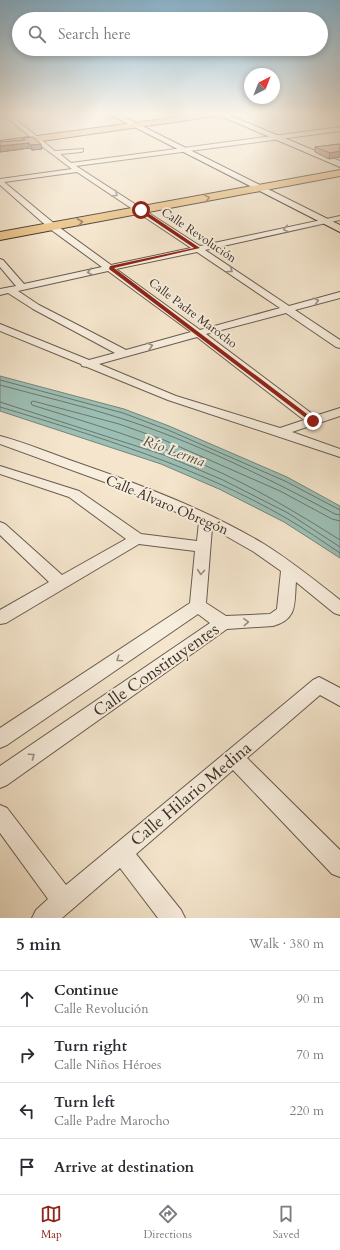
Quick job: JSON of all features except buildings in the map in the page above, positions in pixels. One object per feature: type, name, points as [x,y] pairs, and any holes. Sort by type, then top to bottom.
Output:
[{"type":"main road","points":[[0,236],[340,173]]},
{"type":"street","name":"Calle Revolución","points":[[60,157],[198,248],[340,345]]},
{"type":"street","points":[[70,165],[131,157]]},
{"type":"street","points":[[196,157],[340,229]]},
{"type":"street","points":[[323,157],[340,164]]},
{"type":"street","points":[[0,183],[78,170]]},
{"type":"street","name":"Calle Padre Marocho","points":[[0,183],[53,227],[198,333],[313,421]]},
{"type":"street","points":[[0,292],[340,218]]},
{"type":"street","points":[[0,262],[22,287]]},
{"type":"street","points":[[10,290],[36,307],[124,353]]},
{"type":"street","points":[[86,364],[340,294]]},
{"type":"street","points":[[0,327],[86,364],[172,398],[280,432],[340,453]]},
{"type":"street","points":[[280,432],[340,412]]},
{"type":"street","name":"Calle Álvaro Obregón","points":[[0,440],[138,490],[206,519],[248,541],[289,568],[340,609]]},
{"type":"street","points":[[0,470],[74,494],[137,539],[204,547]]},
{"type":"street","name":"Calle Constituyentes","points":[[0,739],[198,606],[206,519]]},
{"type":"street","points":[[0,527],[60,583]]},
{"type":"street","points":[[0,618],[137,539]]},
{"type":"street","name":"Calle Constituyentes","points":[[0,778],[223,623],[272,620],[286,612],[289,568]]},
{"type":"street","points":[[198,606],[223,623]]},
{"type":"street","name":"Calle Hilario Medina","points":[[44,918],[319,685],[340,698]]},
{"type":"street","points":[[234,758],[340,866]]},
{"type":"street","points":[[0,815],[64,901]]},
{"type":"street","points":[[122,853],[172,918]]},
{"type":"water","name":"Río Lerma","points":[[0,376],[124,409],[169,426],[287,477],[340,506],[340,558],[284,522],[219,489],[161,464],[0,411]]},
{"type":"route","points":[[141,210],[198,248],[110,268],[313,421]]}]
